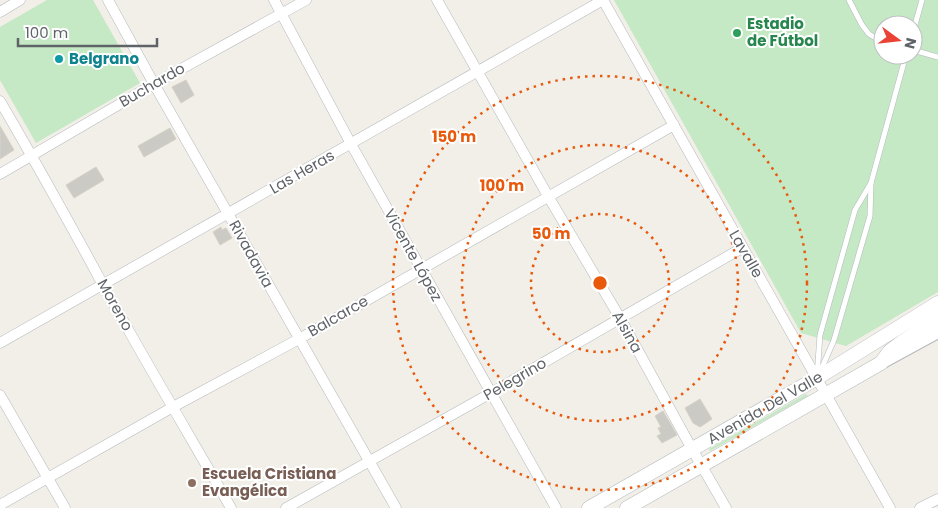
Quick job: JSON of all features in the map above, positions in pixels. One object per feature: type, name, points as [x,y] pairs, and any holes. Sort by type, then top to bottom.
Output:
[{"type":"main road","name":"Avenida Del Valle","points":[[588,508],[817,378],[938,303]]},
{"type":"main road","name":"Avenida Del Valle","points":[[627,508],[881,363],[890,351],[938,318]]},
{"type":"street","points":[[0,12],[20,0]]},
{"type":"street","name":"Rivadavia","points":[[108,0],[396,508]]},
{"type":"street","name":"Vicente López","points":[[274,0],[351,144],[556,508]]},
{"type":"street","name":"Buchardo","points":[[0,174],[154,84],[306,0]]},
{"type":"street","name":"Alsina","points":[[437,0],[548,196],[620,318],[726,508]]},
{"type":"street","name":"Las Heras","points":[[0,343],[603,0]]},
{"type":"street","name":"Lavalle","points":[[603,0],[890,508]]},
{"type":"street","name":"Moreno","points":[[0,101],[231,508]]},
{"type":"street","name":"Balcarce","points":[[0,504],[172,407],[299,339],[674,125]]},
{"type":"street","name":"Pelegrino","points":[[286,508],[491,393],[742,248]]},
{"type":"street","points":[[881,363],[938,332]]},
{"type":"street","points":[[0,395],[65,508]]},
{"type":"street","points":[[920,508],[938,499]]},
{"type":"lane","points":[[849,0],[862,25],[873,37]]},
{"type":"lane","points":[[918,15],[922,0]]},
{"type":"lane","points":[[923,53],[938,57]]},
{"type":"lane","points":[[817,378],[834,340],[870,216],[871,183],[903,65]]},
{"type":"lane","points":[[817,378],[820,335],[825,316],[855,210],[871,183]]},
{"type":"green space","points":[[47,0],[93,0],[140,83],[36,143],[0,80],[0,27]]},
{"type":"green space","points":[[614,0],[938,0],[938,292],[846,346],[801,333]]},
{"type":"green space","points":[[806,394],[808,396],[710,451],[709,449]]},
{"type":"building","points":[[186,80],[194,95],[181,103],[172,87]]},
{"type":"building","points":[[0,126],[14,150],[0,159]]},
{"type":"building","points":[[170,128],[176,139],[144,157],[138,146]]},
{"type":"building","points":[[96,167],[104,180],[74,198],[66,185]]},
{"type":"building","points":[[221,227],[222,230],[226,228],[232,238],[220,245],[213,232]]},
{"type":"building","points":[[700,399],[712,419],[700,427],[693,423],[685,408]]},
{"type":"building","points":[[663,411],[677,435],[662,443],[657,436],[661,434],[658,428],[661,427],[655,416]]},
{"type":"place","name":"Estadio de Fútbol","points":[[737,33]]},
{"type":"place","name":"Belgrano","points":[[59,59]]},
{"type":"place","name":"Escuela Cristiana Evangélica","points":[[192,483]]}]
